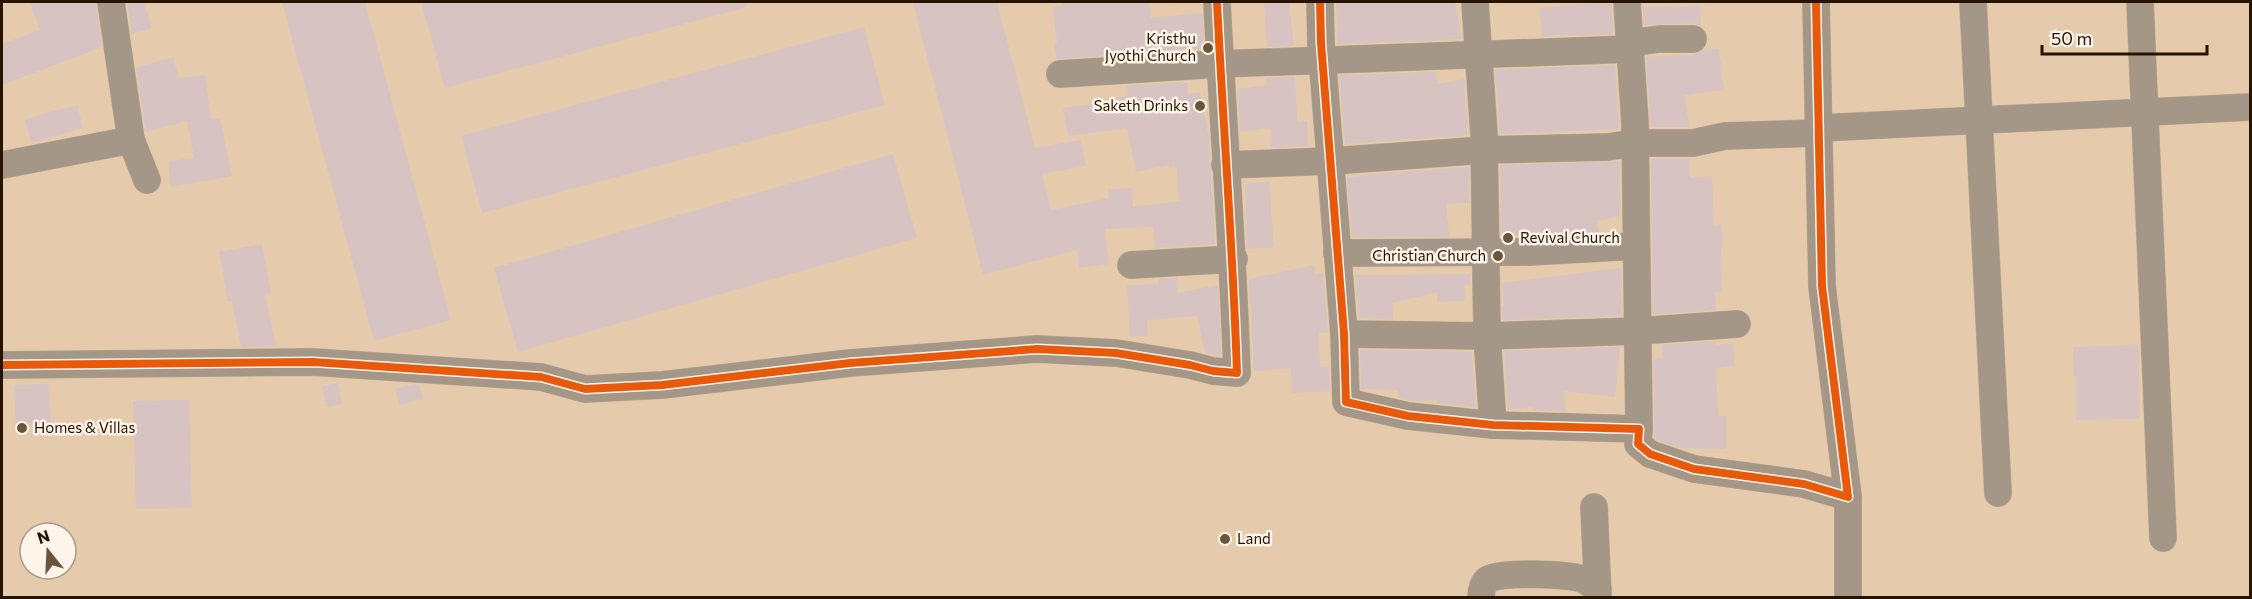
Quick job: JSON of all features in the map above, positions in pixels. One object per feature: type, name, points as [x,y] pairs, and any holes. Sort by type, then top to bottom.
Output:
[{"type":"street","points":[[111,2],[131,140],[147,180]]},
{"type":"street","points":[[2,365],[314,362],[540,377],[585,389],[662,385],[850,363],[1037,349],[1116,353],[1213,371],[1237,373],[1234,259],[1225,165],[1217,2]]},
{"type":"street","points":[[1320,2],[1347,402],[1408,416],[1493,425],[1639,429]]},
{"type":"street","points":[[1475,2],[1485,150],[1487,336],[1493,425]]},
{"type":"street","points":[[1627,2],[1635,143],[1638,444],[1650,454],[1694,469],[1804,484],[1848,497]]},
{"type":"street","points":[[1816,2],[1821,286],[1848,497],[1848,597]]},
{"type":"street","points":[[1973,2],[1998,493]]},
{"type":"street","points":[[2140,2],[2163,538]]},
{"type":"street","points":[[1060,74],[1220,64],[1630,46],[1659,39],[1693,39]]},
{"type":"street","points":[[1225,165],[1332,161],[1485,150],[1608,147],[1635,143],[1693,143],[1725,136],[1980,119],[2250,107]]},
{"type":"street","points":[[2,165],[131,140]]},
{"type":"street","points":[[1337,253],[1486,252],[1636,246]]},
{"type":"street","points":[[1131,265],[1234,259]]},
{"type":"street","points":[[1344,334],[1487,336],[1638,331],[1737,324]]},
{"type":"street","points":[[1594,507],[1598,593]]},
{"type":"street","points":[[1481,597],[1486,581],[1495,576],[1532,574],[1581,578],[1598,593]]},
{"type":"building","points":[[30,2],[96,2],[102,47],[2,85],[2,44],[40,30]]},
{"type":"building","points":[[127,2],[144,2],[152,28],[132,34]]},
{"type":"building","points":[[282,2],[365,2],[451,320],[374,341]]},
{"type":"building","points":[[421,2],[746,2],[747,7],[445,88]]},
{"type":"building","points":[[913,2],[997,2],[1035,148],[1081,140],[1086,166],[1042,174],[1051,210],[1109,198],[1108,189],[1132,188],[1133,207],[1179,201],[1177,167],[1169,168],[1169,165],[1136,172],[1127,128],[1068,136],[1063,108],[1127,96],[1126,86],[1187,82],[1188,94],[1200,92],[1209,138],[1215,244],[1155,248],[1153,227],[1105,229],[1109,264],[1079,268],[1077,250],[983,275]]},
{"type":"building","points":[[1062,2],[1149,2],[1151,18],[1202,13],[1204,48],[1057,59],[1054,44],[1057,43],[1053,7],[1062,6]]},
{"type":"building","points":[[1264,2],[1289,2],[1294,46],[1267,47]]},
{"type":"building","points":[[1336,2],[1455,2],[1462,39],[1337,44]]},
{"type":"building","points":[[1612,2],[1613,34],[1542,36],[1539,8]]},
{"type":"building","points":[[1700,6],[1701,26],[1693,23],[1644,25],[1643,7]]},
{"type":"building","points":[[864,27],[885,105],[482,213],[461,136]]},
{"type":"building","points":[[1719,49],[1724,90],[1685,95],[1689,127],[1651,127],[1646,57],[1693,55],[1703,50]]},
{"type":"building","points":[[173,57],[179,78],[205,75],[211,120],[220,118],[232,176],[171,187],[168,161],[194,158],[187,121],[146,132],[136,68]]},
{"type":"building","points":[[1615,65],[1619,129],[1500,134],[1495,70]]},
{"type":"building","points":[[1436,72],[1437,84],[1464,79],[1468,135],[1345,144],[1339,75]]},
{"type":"building","points":[[1295,77],[1297,122],[1307,121],[1308,146],[1271,148],[1270,128],[1240,132],[1238,89],[1267,85],[1267,78]]},
{"type":"building","points":[[77,105],[83,128],[31,143],[25,119]]},
{"type":"building","points":[[893,154],[917,238],[518,352],[494,268]]},
{"type":"building","points":[[1651,159],[1690,159],[1690,178],[1712,177],[1714,225],[1722,224],[1723,248],[1721,248],[1722,291],[1715,292],[1716,310],[1653,314]]},
{"type":"building","points":[[1620,161],[1620,216],[1596,221],[1599,232],[1501,236],[1500,165]]},
{"type":"building","points":[[1469,167],[1469,203],[1446,204],[1449,237],[1352,237],[1347,178]]},
{"type":"building","points":[[1269,182],[1274,247],[1247,249],[1245,184]]},
{"type":"building","points":[[262,244],[271,293],[265,294],[276,346],[241,347],[232,301],[228,301],[219,252]]},
{"type":"building","points":[[1314,265],[1315,274],[1323,273],[1328,332],[1319,333],[1320,367],[1329,366],[1330,391],[1292,393],[1291,368],[1254,371],[1249,279]]},
{"type":"building","points":[[1621,268],[1622,316],[1503,320],[1502,283]]},
{"type":"building","points":[[1470,274],[1470,284],[1464,285],[1465,301],[1437,302],[1437,292],[1392,303],[1393,319],[1359,318],[1355,275]]},
{"type":"building","points":[[1177,278],[1178,293],[1218,285],[1221,356],[1205,353],[1197,316],[1147,320],[1148,336],[1130,337],[1127,285],[1158,284],[1158,279]]},
{"type":"building","points":[[1716,341],[1716,345],[1733,343],[1735,366],[1716,368],[1718,416],[1726,416],[1726,449],[1680,448],[1658,440],[1654,437],[1654,358],[1663,358],[1662,345]]},
{"type":"building","points":[[2139,345],[2139,419],[2076,420],[2076,376],[2074,376],[2073,347]]},
{"type":"building","points":[[1620,347],[1615,397],[1564,391],[1566,411],[1533,410],[1532,407],[1508,410],[1504,351]]},
{"type":"building","points":[[1360,350],[1472,352],[1476,407],[1437,403],[1437,400],[1413,401],[1398,398],[1398,390],[1361,389]]},
{"type":"building","points":[[338,383],[342,404],[326,407],[322,386]]},
{"type":"building","points":[[49,384],[51,423],[16,425],[14,385]]},
{"type":"building","points":[[414,384],[419,385],[423,399],[399,405],[395,389]]},
{"type":"building","points":[[189,400],[192,508],[136,509],[133,401]]},
{"type":"cycle path","points":[[2,365],[313,362],[541,377],[585,389],[662,385],[850,363],[1037,349],[1116,353],[1213,371],[1237,373],[1217,2]]},
{"type":"cycle path","points":[[1320,2],[1321,43],[1344,334],[1346,402],[1408,416],[1493,425],[1639,429],[1638,444],[1650,454],[1694,469],[1804,484],[1848,497],[1822,286],[1816,2]]},
{"type":"place","name":"Kristhu Jyothi Church","points":[[1208,48]]},
{"type":"place","name":"Saketh Drinks","points":[[1200,106]]},
{"type":"place","name":"Revival Church","points":[[1508,238]]},
{"type":"place","name":"Christian Church","points":[[1498,256]]},
{"type":"place","name":"Homes & Villas","points":[[22,428]]},
{"type":"place","name":"Land","points":[[1225,539]]}]
